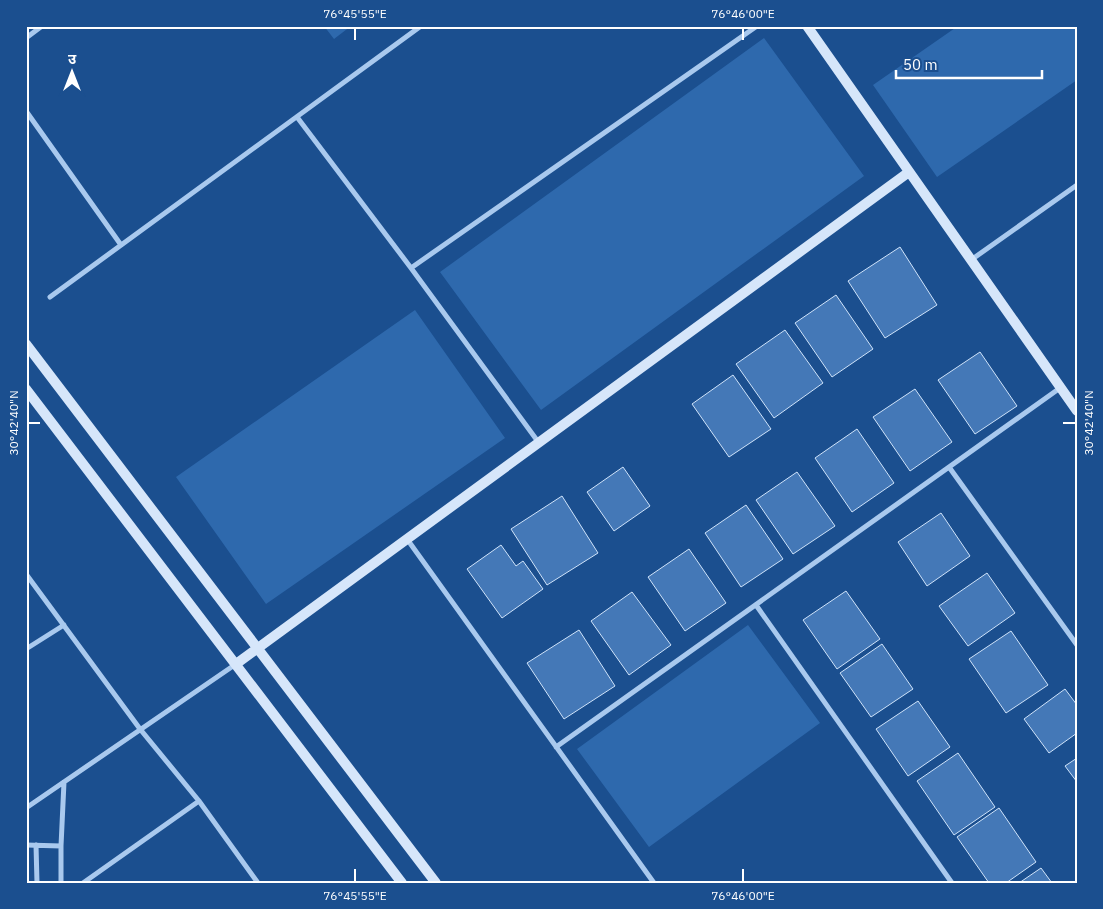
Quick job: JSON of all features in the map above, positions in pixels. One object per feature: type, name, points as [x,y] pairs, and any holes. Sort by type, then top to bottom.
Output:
[{"type":"street","points":[[26,38],[42,26]]},
{"type":"street","points":[[50,297],[421,26]]},
{"type":"street","points":[[411,268],[757,26]]},
{"type":"street","points":[[806,26],[1077,411]]},
{"type":"street","points":[[26,111],[121,245]]},
{"type":"street","points":[[297,117],[411,268],[539,443]]},
{"type":"street","points":[[26,808],[258,649],[908,172]]},
{"type":"street","points":[[971,260],[1077,185]]},
{"type":"street","points":[[26,344],[436,883]]},
{"type":"street","points":[[556,747],[1060,388]]},
{"type":"street","points":[[26,389],[402,883]]},
{"type":"street","points":[[949,467],[1077,645]]},
{"type":"street","points":[[407,539],[654,883]]},
{"type":"street","points":[[26,574],[140,730],[199,801],[258,883]]},
{"type":"street","points":[[756,605],[952,883]]},
{"type":"street","points":[[26,649],[64,625]]},
{"type":"street","points":[[62,883],[61,846],[64,782]]},
{"type":"street","points":[[83,883],[199,801]]},
{"type":"street","points":[[26,845],[61,846]]},
{"type":"street","points":[[36,845],[37,883]]},
{"type":"shaded area","points":[[324,26],[351,26],[334,39]]},
{"type":"shaded area","points":[[958,26],[1077,26],[1077,80],[937,177],[873,85]]},
{"type":"shaded area","points":[[764,38],[864,176],[541,410],[440,272]]},
{"type":"shaded area","points":[[415,310],[505,438],[266,604],[176,477]]},
{"type":"shaded area","points":[[748,625],[820,723],[649,847],[577,749]]},
{"type":"building","points":[[900,247],[937,305],[885,338],[848,281]]},
{"type":"building","points":[[836,295],[873,349],[832,377],[795,323]]},
{"type":"building","points":[[785,330],[823,383],[774,418],[736,364]]},
{"type":"building","points":[[980,352],[1017,406],[975,434],[938,380]]},
{"type":"building","points":[[733,375],[771,429],[729,457],[692,404]]},
{"type":"building","points":[[915,389],[952,442],[910,471],[873,417]]},
{"type":"building","points":[[857,429],[894,483],[852,512],[815,458]]},
{"type":"building","points":[[623,467],[650,506],[614,531],[587,492]]},
{"type":"building","points":[[797,472],[835,526],[793,554],[756,500]]},
{"type":"building","points":[[562,496],[598,553],[547,585],[511,529]]},
{"type":"building","points":[[746,505],[783,559],[741,587],[705,533]]},
{"type":"building","points":[[941,513],[970,556],[927,586],[898,542]]},
{"type":"building","points":[[501,545],[516,566],[523,561],[543,589],[502,618],[467,569]]},
{"type":"building","points":[[689,549],[726,603],[685,631],[648,577]]},
{"type":"building","points":[[987,573],[1015,613],[968,646],[939,606]]},
{"type":"building","points":[[846,591],[880,639],[837,669],[803,620]]},
{"type":"building","points":[[632,592],[671,645],[629,675],[591,621]]},
{"type":"building","points":[[579,630],[615,686],[564,719],[527,663]]},
{"type":"building","points":[[1011,631],[1048,685],[1006,713],[969,659]]},
{"type":"building","points":[[882,644],[913,689],[871,717],[840,673]]},
{"type":"building","points":[[1065,689],[1077,705],[1077,733],[1049,753],[1024,719]]},
{"type":"building","points":[[918,701],[950,747],[908,776],[876,729]]},
{"type":"building","points":[[958,753],[995,807],[954,835],[917,781]]},
{"type":"building","points":[[1077,758],[1077,782],[1065,766]]},
{"type":"building","points":[[999,808],[1036,862],[1006,883],[989,883],[957,837]]},
{"type":"building","points":[[1041,868],[1052,883],[1019,883]]}]
